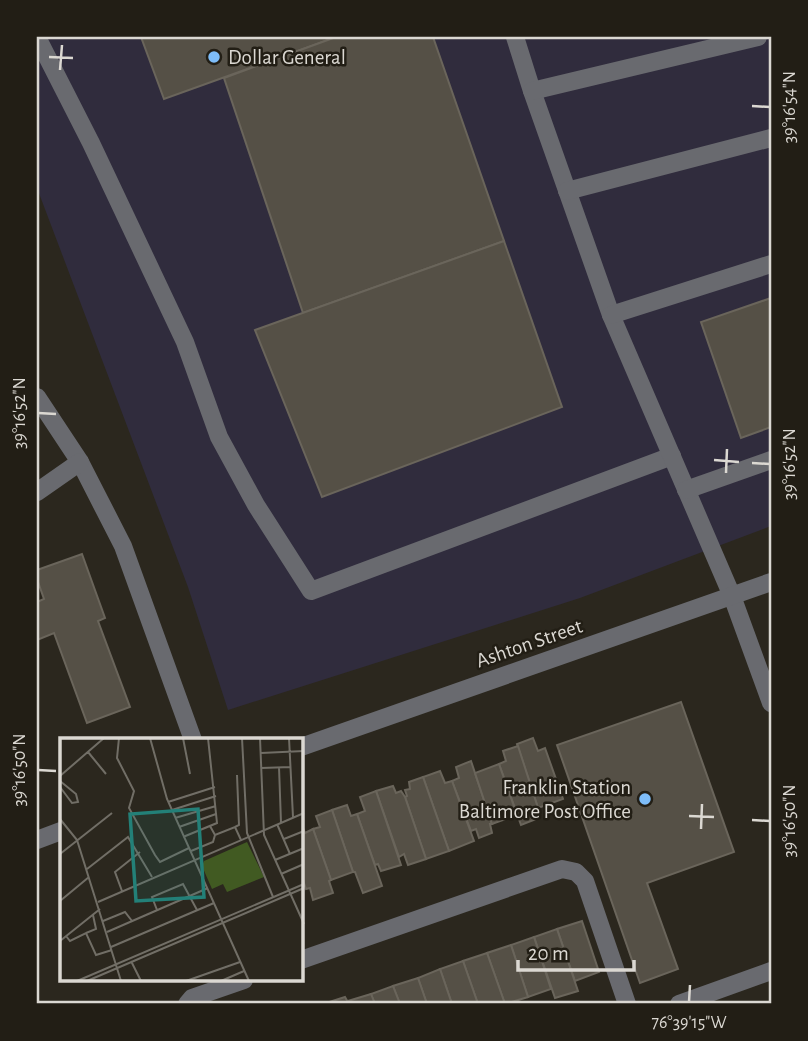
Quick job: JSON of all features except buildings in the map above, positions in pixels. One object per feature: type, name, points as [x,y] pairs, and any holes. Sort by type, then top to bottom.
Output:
[{"type":"street","points":[[37,37],[185,342],[219,437],[256,505],[311,591],[672,456]]},
{"type":"street","points":[[515,37],[611,315],[732,596],[771,703]]},
{"type":"street","points":[[532,92],[758,37]]},
{"type":"street","points":[[567,191],[771,138]]},
{"type":"street","points":[[611,315],[771,264]]},
{"type":"street","points":[[37,397],[80,462],[123,546],[192,738]]},
{"type":"street","points":[[686,490],[771,460]]},
{"type":"street","points":[[37,492],[80,462]]},
{"type":"street","name":"Ashton Street","points":[[303,746],[771,582]]},
{"type":"street","points":[[37,840],[60,831]]},
{"type":"street","points":[[303,959],[562,869],[576,872],[584,881],[627,1004]]},
{"type":"street","points":[[679,1004],[771,971]]},
{"type":"street","points":[[187,1004],[192,998],[238,982]]},
{"type":"shaded area","points":[[37,37],[771,37],[771,526],[580,598],[228,710],[188,587],[37,188]]},
{"type":"place","name":"Dollar General","points":[[214,57]]},
{"type":"place","name":"Franklin Station Baltimore Post Office","points":[[645,799]]}]
